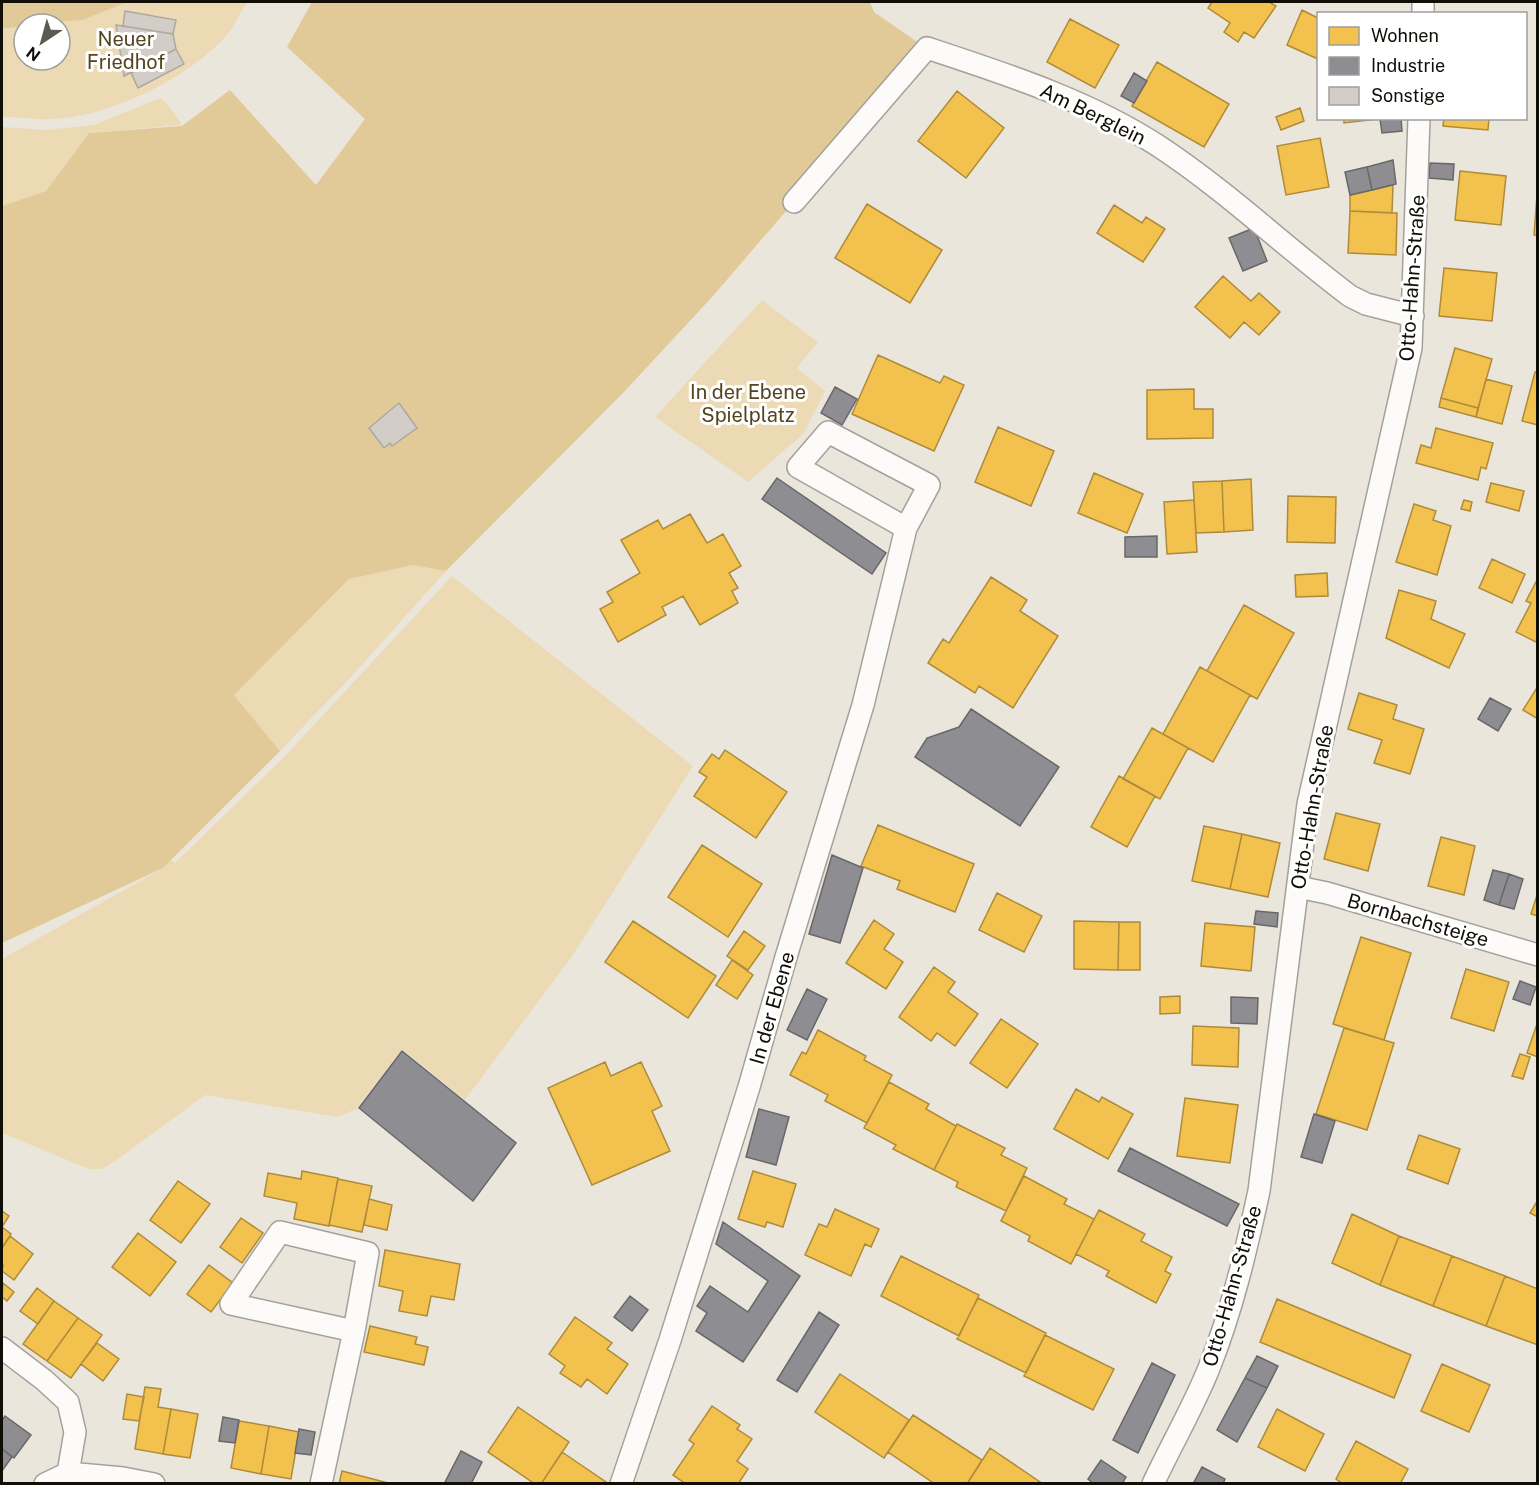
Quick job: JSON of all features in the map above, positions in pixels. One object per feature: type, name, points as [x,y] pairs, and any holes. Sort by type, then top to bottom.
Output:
[{"type":"street","name":"Am Berglein","points":[[794,202],[927,48],[1049,92],[1113,121],[1159,146],[1235,201],[1350,296],[1366,304],[1413,316]]},
{"type":"street","name":"Otto-Hahn-Straße","points":[[1153,1484],[1209,1369],[1245,1255],[1259,1191],[1308,804],[1408,360],[1413,316],[1419,120]]},
{"type":"street","name":"In der Ebene","points":[[621,1484],[670,1340],[749,1087],[863,705],[906,528],[929,484],[828,432],[798,467],[906,528]]},
{"type":"street","name":"Bornbachsteige","points":[[1298,887],[1327,893],[1538,955]]},
{"type":"street","points":[[321,1484],[354,1331],[368,1253],[280,1232],[231,1304],[354,1331]]},
{"type":"street","points":[[2,1348],[44,1380],[68,1402],[75,1432],[68,1473]]},
{"type":"street","points":[[45,1484],[68,1473],[123,1478],[154,1484]]},
{"type":"green space","name":"Neuer Friedhof","points":[[127,2],[247,2],[229,32],[210,52],[191,67],[146,93],[97,112],[74,117],[46,119],[2,117],[2,29],[12,28],[12,72],[72,72],[72,17]]},
{"type":"green space","points":[[160,98],[182,125],[89,133],[46,191],[2,206],[2,127],[46,130],[94,125]]},
{"type":"green space","name":"In der Ebene Spielplatz","points":[[762,300],[818,342],[797,368],[825,391],[804,433],[748,482],[655,417]]},
{"type":"green space","points":[[413,565],[446,571],[350,678],[280,751],[234,695],[349,578]]},
{"type":"green space","points":[[452,576],[693,766],[573,955],[465,1100],[402,1049],[356,1109],[337,1117],[205,1095],[102,1169],[89,1169],[2,1133],[2,959],[163,868],[171,860],[175,863],[285,756]]},
{"type":"shaded area","points":[[2,2],[127,2],[82,20],[72,21],[72,12],[12,12],[12,28],[2,29]]},
{"type":"shaded area","points":[[312,2],[870,2],[874,12],[926,48],[713,296],[623,393],[446,571],[413,565],[349,579],[234,695],[280,751],[163,868],[2,943],[2,206],[46,191],[89,133],[182,126],[230,90],[316,185],[365,119],[287,47]]},
{"type":"building: Wohnen","points":[[1212,2],[1269,2],[1276,6],[1254,38],[1244,32],[1238,42],[1224,32],[1230,23],[1208,8]]},
{"type":"building: Wohnen","points":[[1302,10],[1317,18],[1317,59],[1287,45]]},
{"type":"building: Wohnen","points":[[1070,19],[1119,45],[1095,88],[1047,62]]},
{"type":"building: Wohnen","points":[[1157,62],[1229,104],[1204,147],[1132,106]]},
{"type":"building: Wohnen","points":[[957,91],[1004,128],[966,178],[918,141]]},
{"type":"building: Wohnen","points":[[1300,108],[1304,121],[1281,130],[1276,117]]},
{"type":"building: Wohnen","points":[[1344,120],[1369,120],[1344,123]]},
{"type":"building: Wohnen","points":[[1444,120],[1489,120],[1488,130],[1443,126]]},
{"type":"building: Wohnen","points":[[1320,138],[1329,187],[1286,195],[1277,146]]},
{"type":"building: Wohnen","points":[[1460,171],[1506,176],[1501,225],[1455,220]]},
{"type":"building: Wohnen","points":[[1538,182],[1538,236],[1534,235]]},
{"type":"building: Wohnen","points":[[1393,185],[1392,213],[1350,211],[1350,195]]},
{"type":"building: Wohnen","points":[[867,204],[942,250],[910,303],[835,258]]},
{"type":"building: Wohnen","points":[[1114,205],[1142,223],[1146,217],[1165,229],[1143,262],[1097,233]]},
{"type":"building: Wohnen","points":[[1350,211],[1397,213],[1396,255],[1348,253]]},
{"type":"building: Wohnen","points":[[1444,268],[1497,273],[1492,321],[1439,316]]},
{"type":"building: Wohnen","points":[[1223,276],[1251,301],[1259,293],[1280,312],[1259,335],[1244,322],[1230,338],[1195,307]]},
{"type":"building: Wohnen","points":[[1455,348],[1492,359],[1478,408],[1441,398]]},
{"type":"building: Wohnen","points":[[878,355],[940,383],[944,376],[964,385],[934,451],[852,414]]},
{"type":"building: Wohnen","points":[[1535,372],[1538,372],[1538,425],[1522,421]]},
{"type":"building: Wohnen","points":[[1486,379],[1512,386],[1502,424],[1476,417]]},
{"type":"building: Wohnen","points":[[1194,389],[1194,409],[1213,409],[1213,438],[1147,439],[1147,390]]},
{"type":"building: Wohnen","points":[[1441,398],[1478,408],[1476,417],[1439,407]]},
{"type":"building: Wohnen","points":[[998,427],[1054,451],[1031,506],[975,482]]},
{"type":"building: Wohnen","points":[[1436,428],[1493,443],[1486,469],[1481,467],[1478,480],[1416,463],[1421,445],[1431,448]]},
{"type":"building: Wohnen","points":[[1094,473],[1143,494],[1127,533],[1078,513]]},
{"type":"building: Wohnen","points":[[1251,479],[1253,530],[1224,532],[1222,481]]},
{"type":"building: Wohnen","points":[[1222,481],[1224,532],[1196,533],[1193,482]]},
{"type":"building: Wohnen","points":[[1491,483],[1524,491],[1519,511],[1486,502]]},
{"type":"building: Wohnen","points":[[1288,496],[1336,497],[1335,543],[1287,542]]},
{"type":"building: Wohnen","points":[[1194,500],[1197,552],[1167,554],[1164,502]]},
{"type":"building: Wohnen","points":[[1464,500],[1472,502],[1470,511],[1461,509]]},
{"type":"building: Wohnen","points":[[1414,504],[1436,511],[1433,520],[1451,526],[1437,575],[1396,562]]},
{"type":"building: Wohnen","points":[[690,514],[707,543],[723,534],[741,566],[729,573],[738,588],[732,591],[738,603],[700,625],[683,596],[662,607],[666,615],[618,642],[600,609],[613,602],[607,592],[640,573],[621,540],[658,520],[663,529]]},
{"type":"building: Wohnen","points":[[1492,559],[1525,574],[1512,603],[1479,588]]},
{"type":"building: Wohnen","points":[[1327,573],[1328,596],[1296,597],[1295,575]]},
{"type":"building: Wohnen","points":[[991,577],[1027,600],[1020,611],[1058,636],[1013,708],[979,686],[975,693],[928,663],[943,639],[949,643]]},
{"type":"building: Wohnen","points":[[1536,582],[1538,583],[1538,643],[1516,632],[1531,603],[1526,601]]},
{"type":"building: Wohnen","points":[[1399,590],[1436,601],[1431,619],[1465,634],[1449,668],[1386,638]]},
{"type":"building: Wohnen","points":[[1244,605],[1294,633],[1257,699],[1207,671]]},
{"type":"building: Wohnen","points":[[1200,667],[1250,695],[1213,762],[1163,734]]},
{"type":"building: Wohnen","points":[[1538,686],[1538,719],[1523,710]]},
{"type":"building: Wohnen","points":[[1359,693],[1397,705],[1393,719],[1424,729],[1410,774],[1374,763],[1382,740],[1348,729]]},
{"type":"building: Wohnen","points":[[1152,728],[1188,748],[1160,799],[1123,779]]},
{"type":"building: Wohnen","points":[[725,750],[787,792],[756,838],[694,796],[707,777],[699,772],[712,754],[719,759]]},
{"type":"building: Wohnen","points":[[1119,776],[1155,796],[1127,847],[1091,827]]},
{"type":"building: Wohnen","points":[[1336,813],[1380,824],[1368,871],[1324,859]]},
{"type":"building: Wohnen","points":[[878,825],[974,864],[955,912],[897,889],[900,881],[861,866]]},
{"type":"building: Wohnen","points":[[1204,826],[1242,834],[1230,889],[1192,881]]},
{"type":"building: Wohnen","points":[[1242,834],[1280,843],[1268,897],[1230,889]]},
{"type":"building: Wohnen","points":[[1441,837],[1475,846],[1464,895],[1428,886]]},
{"type":"building: Wohnen","points":[[702,845],[762,884],[728,937],[668,897]]},
{"type":"building: Wohnen","points":[[1538,892],[1538,916],[1531,914]]},
{"type":"building: Wohnen","points":[[997,893],[1042,916],[1024,952],[979,930]]},
{"type":"building: Wohnen","points":[[874,920],[894,934],[884,949],[903,962],[886,989],[846,963]]},
{"type":"building: Wohnen","points":[[633,921],[716,976],[688,1018],[605,962]]},
{"type":"building: Wohnen","points":[[1074,921],[1119,922],[1118,970],[1074,969]]},
{"type":"building: Wohnen","points":[[1119,922],[1140,922],[1140,970],[1118,970]]},
{"type":"building: Wohnen","points":[[1205,923],[1255,927],[1251,971],[1201,966]]},
{"type":"building: Wohnen","points":[[744,931],[765,946],[748,970],[727,956]]},
{"type":"building: Wohnen","points":[[1361,937],[1411,953],[1384,1040],[1333,1024]]},
{"type":"building: Wohnen","points":[[732,960],[753,975],[737,999],[716,985]]},
{"type":"building: Wohnen","points":[[934,967],[955,982],[948,992],[978,1014],[955,1046],[937,1033],[931,1041],[899,1017]]},
{"type":"building: Wohnen","points":[[1466,969],[1509,982],[1494,1031],[1451,1018]]},
{"type":"building: Wohnen","points":[[1180,996],[1180,1013],[1160,1014],[1160,997]]},
{"type":"building: Wohnen","points":[[1001,1019],[1038,1044],[1007,1088],[970,1063]]},
{"type":"building: Wohnen","points":[[1538,1021],[1538,1057],[1527,1053]]},
{"type":"building: Wohnen","points":[[1193,1026],[1239,1028],[1238,1067],[1192,1065]]},
{"type":"building: Wohnen","points":[[1344,1028],[1394,1043],[1367,1130],[1316,1114]]},
{"type":"building: Wohnen","points":[[818,1030],[866,1056],[864,1060],[892,1075],[867,1123],[825,1101],[828,1095],[790,1075],[802,1052],[806,1054]]},
{"type":"building: Wohnen","points":[[1520,1054],[1530,1057],[1523,1079],[1512,1076]]},
{"type":"building: Wohnen","points":[[605,1062],[611,1076],[641,1062],[662,1106],[652,1111],[670,1151],[592,1185],[548,1088]]},
{"type":"building: Wohnen","points":[[889,1082],[929,1104],[926,1109],[956,1126],[934,1170],[893,1149],[896,1145],[864,1128]]},
{"type":"building: Wohnen","points":[[1076,1089],[1099,1102],[1102,1097],[1133,1114],[1108,1159],[1054,1129]]},
{"type":"building: Wohnen","points":[[1185,1098],[1238,1105],[1230,1163],[1177,1156]]},
{"type":"building: Wohnen","points":[[957,1124],[1005,1148],[1001,1155],[1027,1168],[1006,1211],[956,1187],[958,1182],[934,1170]]},
{"type":"building: Wohnen","points":[[1419,1135],[1460,1149],[1448,1184],[1407,1169]]},
{"type":"building: Wohnen","points":[[302,1171],[338,1178],[329,1226],[294,1219],[297,1203],[264,1196],[268,1173],[301,1179]]},
{"type":"building: Wohnen","points":[[753,1171],[796,1184],[783,1227],[767,1222],[765,1227],[738,1219]]},
{"type":"building: Wohnen","points":[[1024,1176],[1067,1199],[1064,1204],[1094,1219],[1071,1264],[1028,1241],[1030,1236],[1001,1221]]},
{"type":"building: Wohnen","points":[[338,1179],[372,1186],[362,1232],[329,1225]]},
{"type":"building: Wohnen","points":[[178,1181],[210,1204],[181,1243],[150,1220]]},
{"type":"building: Wohnen","points":[[369,1199],[392,1205],[387,1230],[364,1225]]},
{"type":"building: Wohnen","points":[[1538,1200],[1538,1217],[1530,1213]]},
{"type":"building: Wohnen","points":[[835,1209],[879,1229],[871,1247],[865,1244],[851,1276],[805,1255],[819,1224],[827,1227]]},
{"type":"building: Wohnen","points":[[1099,1210],[1145,1234],[1141,1241],[1172,1257],[1165,1271],[1171,1274],[1156,1303],[1106,1276],[1109,1271],[1076,1254]]},
{"type":"building: Wohnen","points":[[2,1211],[9,1216],[2,1227]]},
{"type":"building: Wohnen","points":[[1352,1214],[1399,1236],[1380,1285],[1332,1263]]},
{"type":"building: Wohnen","points":[[241,1218],[263,1233],[242,1263],[220,1247]]},
{"type":"building: Wohnen","points":[[2,1227],[11,1234],[2,1248]]},
{"type":"building: Wohnen","points":[[138,1233],[176,1262],[150,1296],[112,1267]]},
{"type":"building: Wohnen","points":[[10,1236],[33,1254],[14,1280],[2,1271],[2,1248]]},
{"type":"building: Wohnen","points":[[1399,1236],[1452,1256],[1433,1306],[1380,1285]]},
{"type":"building: Wohnen","points":[[385,1250],[460,1264],[454,1300],[431,1296],[427,1316],[399,1311],[403,1291],[379,1286]]},
{"type":"building: Wohnen","points":[[901,1256],[979,1295],[959,1336],[881,1296]]},
{"type":"building: Wohnen","points":[[1452,1256],[1505,1276],[1486,1326],[1433,1306]]},
{"type":"building: Wohnen","points":[[209,1265],[233,1283],[211,1312],[187,1294]]},
{"type":"building: Wohnen","points":[[1505,1276],[1538,1289],[1538,1345],[1486,1326]]},
{"type":"building: Wohnen","points":[[3,1283],[14,1292],[7,1301],[2,1297]]},
{"type":"building: Wohnen","points":[[37,1288],[54,1301],[38,1324],[20,1311]]},
{"type":"building: Wohnen","points":[[978,1298],[1046,1333],[1026,1373],[957,1339]]},
{"type":"building: Wohnen","points":[[1277,1299],[1411,1355],[1394,1398],[1260,1342]]},
{"type":"building: Wohnen","points":[[54,1301],[78,1318],[47,1361],[23,1344]]},
{"type":"building: Wohnen","points":[[575,1317],[612,1343],[607,1349],[628,1364],[607,1394],[587,1379],[581,1387],[560,1373],[565,1366],[549,1354]]},
{"type":"building: Wohnen","points":[[78,1318],[102,1335],[71,1378],[47,1361]]},
{"type":"building: Wohnen","points":[[370,1326],[417,1337],[415,1344],[428,1347],[424,1365],[364,1352]]},
{"type":"building: Wohnen","points":[[1045,1335],[1114,1369],[1093,1410],[1024,1376]]},
{"type":"building: Wohnen","points":[[97,1343],[119,1359],[103,1381],[81,1364]]},
{"type":"building: Wohnen","points":[[1442,1364],[1490,1385],[1469,1432],[1421,1411]]},
{"type":"building: Wohnen","points":[[840,1374],[909,1420],[884,1458],[815,1412]]},
{"type":"building: Wohnen","points":[[145,1387],[161,1389],[158,1407],[171,1409],[163,1454],[135,1449]]},
{"type":"building: Wohnen","points":[[127,1394],[144,1397],[139,1421],[123,1419]]},
{"type":"building: Wohnen","points":[[712,1406],[740,1425],[737,1429],[752,1439],[737,1461],[748,1469],[738,1484],[686,1484],[673,1475],[694,1444],[689,1440]]},
{"type":"building: Wohnen","points":[[518,1407],[569,1442],[541,1484],[535,1484],[488,1452]]},
{"type":"building: Wohnen","points":[[171,1409],[198,1414],[190,1458],[163,1454]]},
{"type":"building: Wohnen","points":[[1277,1409],[1324,1434],[1305,1471],[1258,1447]]},
{"type":"building: Wohnen","points":[[913,1415],[982,1460],[967,1484],[935,1484],[888,1452]]},
{"type":"building: Wohnen","points":[[239,1421],[269,1426],[261,1474],[231,1468]]},
{"type":"building: Wohnen","points":[[269,1426],[299,1432],[291,1479],[261,1474]]},
{"type":"building: Wohnen","points":[[1356,1441],[1408,1469],[1400,1484],[1343,1484],[1336,1479]]},
{"type":"building: Wohnen","points":[[990,1448],[1043,1484],[967,1484]]},
{"type":"building: Wohnen","points":[[562,1452],[609,1484],[541,1484]]},
{"type":"building: Wohnen","points":[[342,1471],[392,1484],[339,1484]]},
{"type":"building: Industrie","points":[[1134,73],[1147,81],[1134,103],[1121,96]]},
{"type":"building: Industrie","points":[[1380,120],[1401,120],[1402,131],[1382,133]]},
{"type":"building: Industrie","points":[[1393,160],[1396,184],[1372,190],[1367,167]]},
{"type":"building: Industrie","points":[[1430,163],[1454,164],[1453,180],[1429,178]]},
{"type":"building: Industrie","points":[[1367,167],[1372,190],[1350,195],[1345,172]]},
{"type":"building: Industrie","points":[[1254,228],[1267,261],[1243,271],[1229,238]]},
{"type":"building: Industrie","points":[[835,387],[857,399],[842,425],[821,413]]},
{"type":"building: Industrie","points":[[777,478],[886,553],[872,574],[762,499]]},
{"type":"building: Industrie","points":[[1157,536],[1157,557],[1125,557],[1125,537]]},
{"type":"building: Industrie","points":[[1490,698],[1511,709],[1498,731],[1478,719]]},
{"type":"building: Industrie","points":[[971,709],[1059,767],[1020,826],[915,757],[927,738],[959,727]]},
{"type":"building: Industrie","points":[[832,855],[863,868],[840,943],[809,934]]},
{"type":"building: Industrie","points":[[1493,870],[1509,874],[1499,905],[1484,900]]},
{"type":"building: Industrie","points":[[1509,874],[1523,879],[1514,909],[1499,905]]},
{"type":"building: Industrie","points":[[1256,911],[1278,913],[1277,927],[1254,924]]},
{"type":"building: Industrie","points":[[1520,981],[1536,987],[1530,1005],[1513,999]]},
{"type":"building: Industrie","points":[[807,989],[827,999],[807,1040],[787,1030]]},
{"type":"building: Industrie","points":[[1231,997],[1258,998],[1257,1024],[1231,1023]]},
{"type":"building: Industrie","points":[[402,1051],[516,1143],[473,1201],[359,1108]]},
{"type":"building: Industrie","points":[[759,1109],[789,1117],[776,1165],[746,1157]]},
{"type":"building: Industrie","points":[[1314,1114],[1335,1121],[1322,1163],[1301,1157]]},
{"type":"building: Industrie","points":[[1130,1148],[1239,1204],[1227,1226],[1118,1171]]},
{"type":"building: Industrie","points":[[723,1222],[800,1276],[743,1362],[696,1331],[707,1313],[697,1306],[710,1286],[748,1312],[768,1281],[716,1244]]},
{"type":"building: Industrie","points":[[630,1296],[648,1310],[632,1331],[614,1317]]},
{"type":"building: Industrie","points":[[819,1312],[839,1325],[797,1392],[777,1380]]},
{"type":"building: Industrie","points":[[1257,1356],[1278,1366],[1267,1388],[1245,1378]]},
{"type":"building: Industrie","points":[[1152,1363],[1175,1375],[1138,1453],[1113,1440]]},
{"type":"building: Industrie","points":[[1245,1378],[1267,1388],[1237,1442],[1217,1430]]},
{"type":"building: Industrie","points":[[5,1416],[31,1435],[14,1458],[2,1449],[2,1420]]},
{"type":"building: Industrie","points":[[223,1417],[239,1420],[235,1443],[219,1441]]},
{"type":"building: Industrie","points":[[299,1429],[315,1432],[311,1455],[295,1453]]},
{"type":"building: Industrie","points":[[2,1449],[12,1457],[2,1471]]},
{"type":"building: Industrie","points":[[461,1451],[482,1462],[471,1484],[444,1484]]},
{"type":"building: Industrie","points":[[1101,1460],[1126,1477],[1122,1484],[1094,1484],[1088,1479]]},
{"type":"building: Industrie","points":[[1202,1467],[1225,1479],[1223,1484],[1193,1484]]},
{"type":"building: Sonstige","points":[[125,11],[176,20],[173,34],[123,26]]},
{"type":"building: Sonstige","points":[[116,25],[173,34],[176,49],[124,76]]},
{"type":"building: Sonstige","points":[[176,49],[184,64],[138,88],[131,73]]},
{"type":"building: Sonstige","points":[[399,403],[417,428],[392,446],[390,443],[384,448],[369,428]]}]
